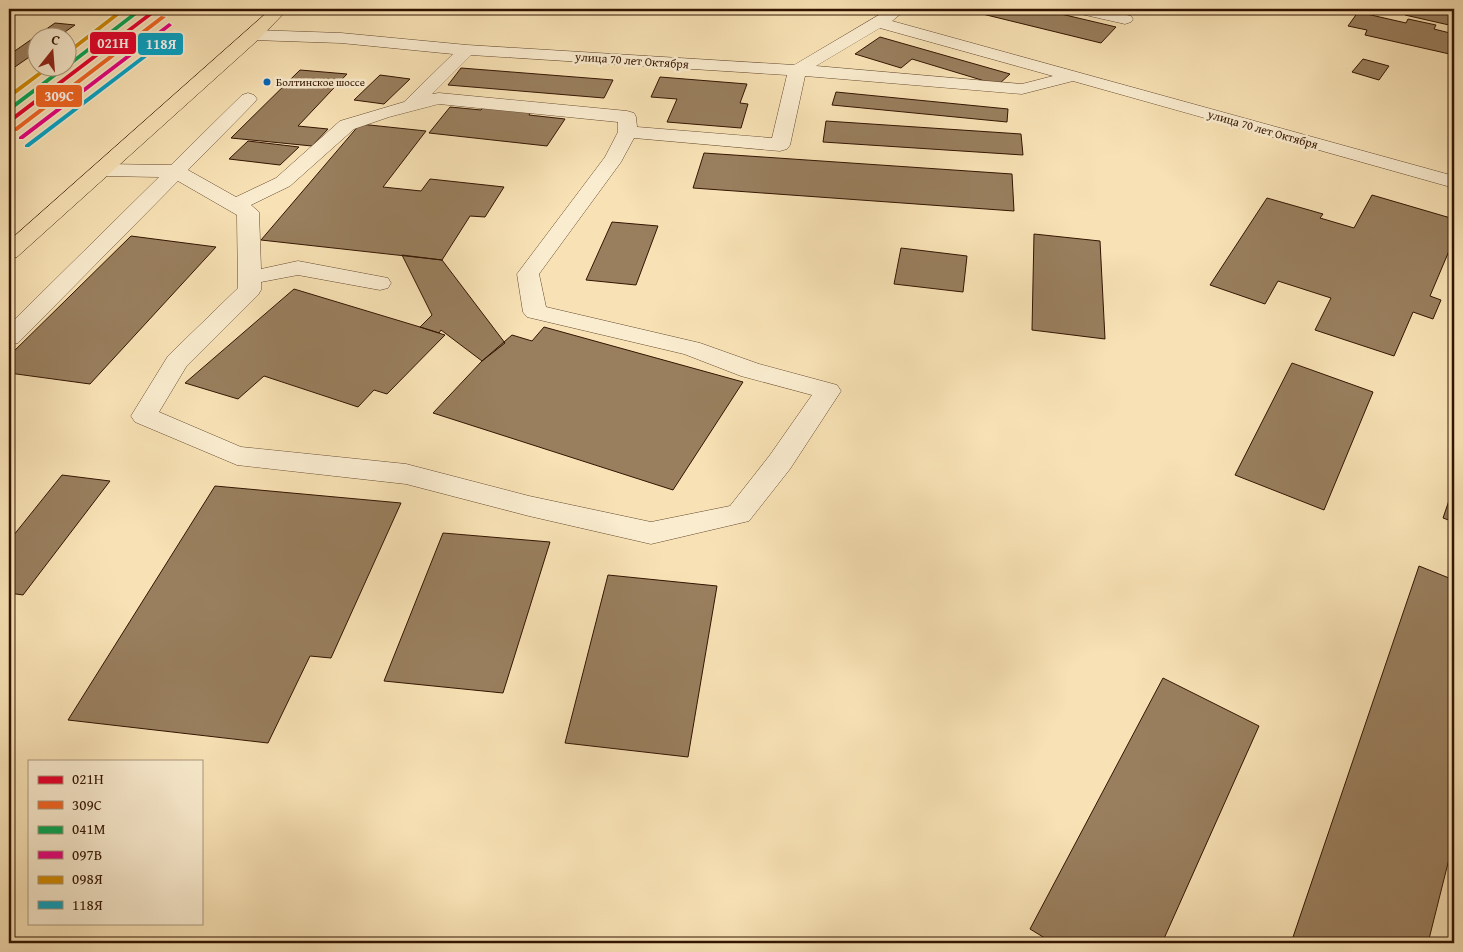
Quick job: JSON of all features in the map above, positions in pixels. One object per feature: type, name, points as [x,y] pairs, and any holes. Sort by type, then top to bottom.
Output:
[{"type":"main road","points":[[9,252],[280,9]]},
{"type":"street","points":[[628,132],[780,145],[797,70],[900,9]]},
{"type":"street","points":[[1078,9],[1125,19]]},
{"type":"street","name":"улица 70 лет Октября","points":[[879,22],[1454,182]]},
{"type":"street","name":"улица 70 лет Октября","points":[[253,35],[341,38],[467,50],[797,70],[1022,89],[1073,76]]},
{"type":"street","points":[[410,106],[467,50]]},
{"type":"street","points":[[102,170],[175,171],[248,212],[250,290],[177,362],[144,416],[237,456],[406,474],[529,506],[651,533],[739,514],[780,462],[828,391],[750,370],[691,348],[535,312],[528,274],[614,158],[628,132],[627,117],[438,98],[347,125],[283,182],[235,204]]},
{"type":"street","points":[[9,338],[248,99]]},
{"type":"street","points":[[249,278],[298,268],[380,283]]},
{"type":"building","points":[[962,9],[1040,9],[1116,27],[1101,43]]},
{"type":"building","points":[[1409,9],[1425,9],[1454,15],[1454,17],[1449,25],[1405,15]]},
{"type":"building","points":[[1358,12],[1406,23],[1408,19],[1436,25],[1434,29],[1454,34],[1454,55],[1365,35],[1367,30],[1348,26]]},
{"type":"building","points":[[55,23],[75,25],[71,28],[48,28]]},
{"type":"building","points":[[880,37],[1010,74],[998,85],[912,59],[901,68],[855,54]]},
{"type":"building","points":[[28,42],[28,58],[9,71],[9,55]]},
{"type":"building","points":[[1363,59],[1389,66],[1379,80],[1352,72]]},
{"type":"building","points":[[461,68],[613,80],[604,98],[448,85]]},
{"type":"building","points":[[300,70],[347,74],[298,126],[328,129],[312,146],[231,138]]},
{"type":"building","points":[[380,75],[410,79],[384,104],[354,100]]},
{"type":"building","points":[[660,77],[747,84],[740,103],[748,104],[741,128],[667,122],[677,99],[651,97]]},
{"type":"building","points":[[836,92],[1008,109],[1007,122],[832,105]]},
{"type":"building","points":[[485,105],[532,110],[529,115],[565,119],[547,146],[429,133],[450,107],[481,110]]},
{"type":"building","points":[[826,121],[1021,134],[1023,155],[823,142]]},
{"type":"building","points":[[360,124],[426,131],[383,187],[421,191],[430,179],[504,187],[485,217],[470,216],[442,260],[261,240]]},
{"type":"building","points":[[248,141],[299,147],[280,165],[229,159]]},
{"type":"building","points":[[704,153],[1012,174],[1014,211],[693,188]]},
{"type":"building","points":[[1372,195],[1454,219],[1454,252],[1449,251],[1430,296],[1441,300],[1433,319],[1413,312],[1394,356],[1315,330],[1331,298],[1278,281],[1265,304],[1210,285],[1267,198],[1323,214],[1320,218],[1354,228]]},
{"type":"building","points":[[612,222],[658,226],[636,285],[586,280]]},
{"type":"building","points":[[1034,234],[1100,241],[1105,339],[1032,330]]},
{"type":"building","points":[[131,236],[216,247],[90,384],[9,373],[9,356]]},
{"type":"building","points":[[901,248],[967,256],[963,292],[894,284]]},
{"type":"building","points":[[402,255],[442,260],[505,343],[482,361],[441,330],[439,333],[420,327],[432,315]]},
{"type":"building","points":[[294,289],[445,335],[387,394],[374,390],[358,407],[264,376],[238,399],[185,383]]},
{"type":"building","points":[[544,327],[743,382],[673,490],[433,413],[482,361],[512,335],[532,341]]},
{"type":"building","points":[[1292,363],[1373,392],[1324,510],[1235,475]]},
{"type":"building","points":[[62,475],[110,481],[23,595],[9,593],[9,541]]},
{"type":"building","points":[[215,486],[401,503],[331,658],[310,656],[268,743],[68,720]]},
{"type":"building","points":[[1454,486],[1454,522],[1443,518]]},
{"type":"building","points":[[443,533],[550,542],[503,693],[384,681]]},
{"type":"building","points":[[1419,566],[1454,580],[1454,839],[1428,943],[1291,943]]},
{"type":"building","points":[[608,575],[717,586],[688,757],[565,743]]},
{"type":"building","points":[[1163,678],[1259,726],[1162,943],[1053,943],[1030,929]]},
{"type":"transit line","name":"098Я","points":[[78,44],[124,9]]},
{"type":"transit line","name":"041М","points":[[78,57],[141,9]]},
{"type":"transit line","name":"021Н","points":[[9,122],[157,9]]},
{"type":"transit line","name":"309С","points":[[15,130],[163,17]]},
{"type":"transit line","name":"097В","points":[[21,138],[169,25]]},
{"type":"transit line","name":"118Я","points":[[27,146],[175,33]]},
{"type":"transit line","name":"098Я","points":[[9,97],[34,78]]},
{"type":"transit line","name":"041М","points":[[9,110],[51,78]]},
{"type":"place","name":"Болтинское шоссе","points":[[267,82]]}]
